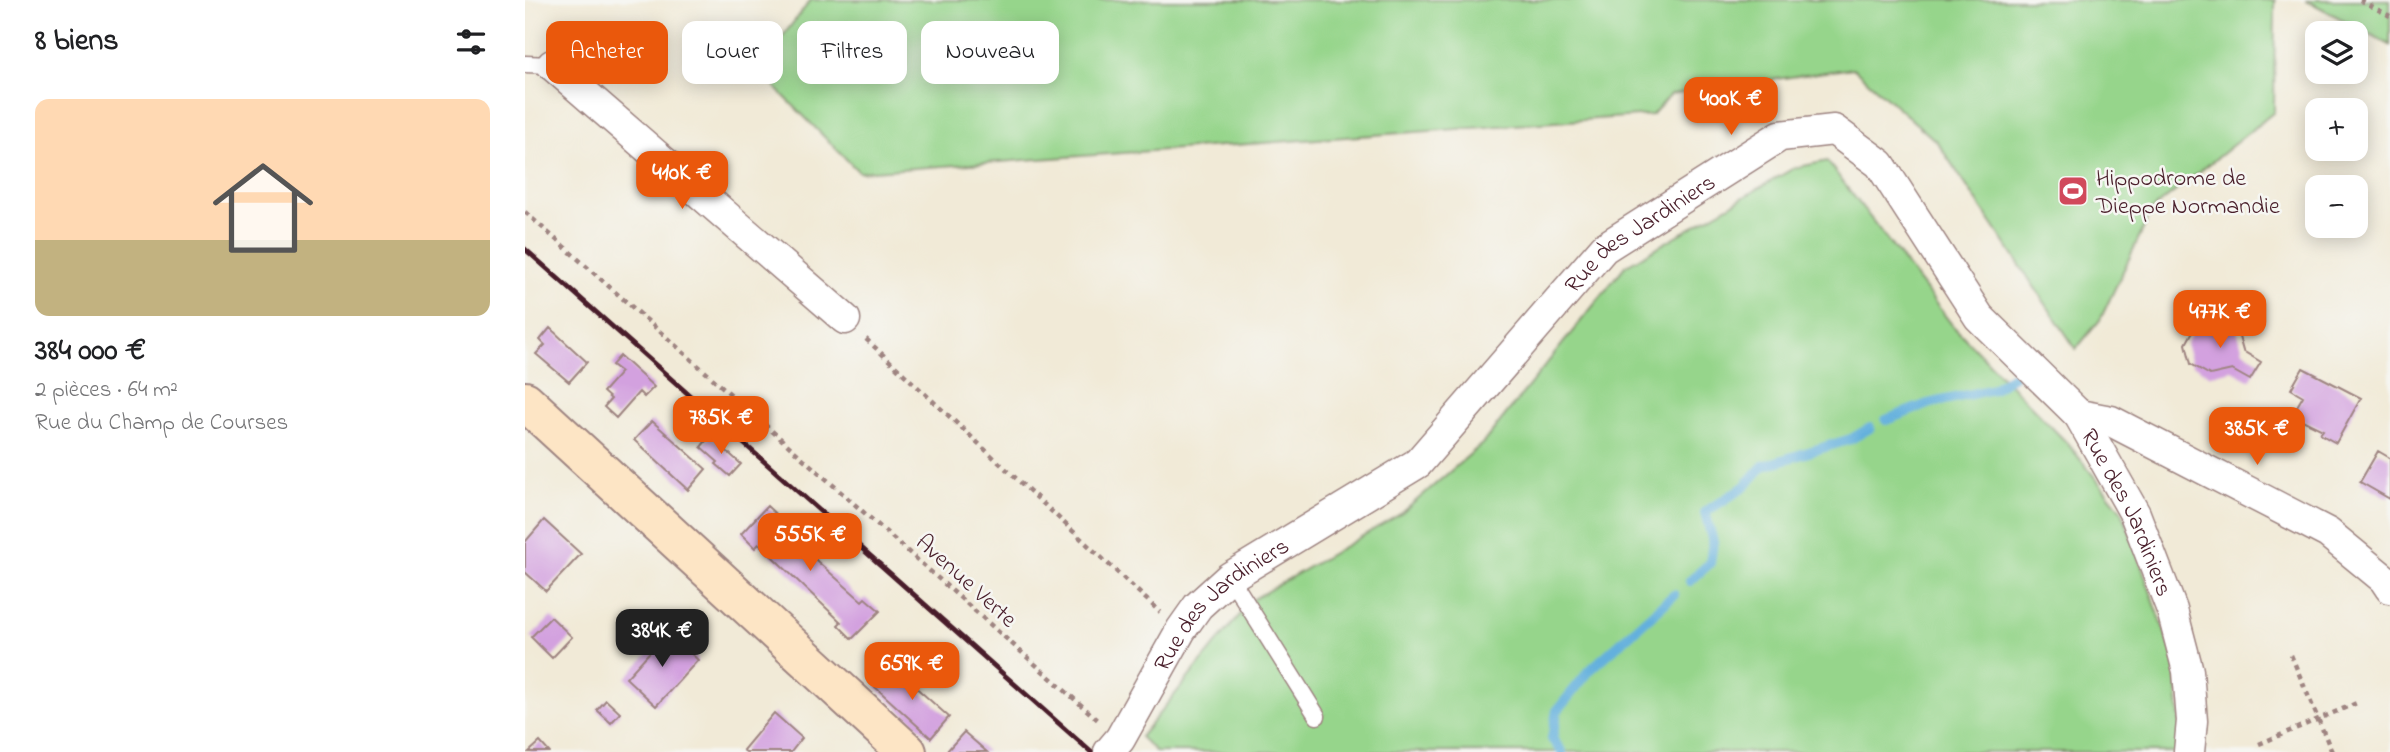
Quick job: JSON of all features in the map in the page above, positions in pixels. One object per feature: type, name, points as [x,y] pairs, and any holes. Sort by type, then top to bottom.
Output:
[{"type":"main road","points":[[525,401],[907,752]]},
{"type":"street","points":[[538,64],[845,319]]},
{"type":"street","name":"Rue des Jardiniers","points":[[1114,745],[1181,630],[1198,606],[1230,577],[1418,463],[1604,248],[1780,136],[1834,130],[1880,164],[1979,317],[2079,415],[2135,514],[2172,610],[2188,671],[2192,721],[2189,752]]},
{"type":"street","points":[[2079,415],[2111,421],[2328,533],[2384,579],[2390,588]]},
{"type":"lane","points":[[1230,577],[1317,716]]},
{"type":"path","points":[[2360,0],[2390,16]]},
{"type":"path","name":"Avenue Verte","points":[[525,212],[1114,745]]},
{"type":"path","points":[[845,319],[1126,583],[1181,630]]},
{"type":"path","points":[[2291,655],[2332,752]]},
{"type":"path","points":[[2259,744],[2359,702]]},
{"type":"green space","name":"Hippodrome de Dieppe Normandie","points":[[811,0],[2275,0],[2274,112],[2152,210],[2100,320],[2076,349],[1937,142],[1853,68],[1671,94],[1652,115],[859,172],[772,84],[783,84],[783,36]]},
{"type":"green space","points":[[2306,0],[2390,0],[2390,45],[2368,33],[2368,21],[2345,21]]},
{"type":"green space","points":[[1827,161],[1953,326],[2068,444],[2122,511],[2175,661],[2182,752],[1156,752],[1140,737],[1252,600],[1402,513],[1483,443],[1625,266],[1794,168]]},
{"type":"building","points":[[2217,318],[2237,330],[2243,351],[2261,362],[2250,380],[2232,370],[2210,375],[2191,364],[2186,344],[2197,324]]},
{"type":"building","points":[[550,328],[587,362],[569,382],[536,354],[545,345],[540,340]]},
{"type":"building","points":[[620,356],[654,387],[644,397],[639,392],[616,418],[604,407],[611,399],[603,392],[621,372],[612,365]]},
{"type":"building","points":[[2303,368],[2361,398],[2336,443],[2320,434],[2323,430],[2292,415],[2303,396],[2291,389]]},
{"type":"building","points":[[652,421],[706,469],[688,490],[634,440]]},
{"type":"building","points":[[710,436],[741,464],[730,476],[701,447]]},
{"type":"building","points":[[2378,451],[2390,458],[2390,499],[2360,482]]},
{"type":"building","points":[[767,506],[782,520],[778,524],[818,562],[862,601],[865,598],[880,611],[852,639],[838,625],[841,622],[759,544],[755,548],[741,534]]},
{"type":"building","points":[[544,520],[581,554],[546,591],[525,572],[525,542]]},
{"type":"building","points":[[551,617],[572,637],[552,658],[531,637]]},
{"type":"building","points":[[668,632],[698,660],[656,706],[626,678]]},
{"type":"building","points":[[931,653],[951,671],[941,682],[921,665]]},
{"type":"building","points":[[893,667],[949,717],[931,738],[875,687]]},
{"type":"building","points":[[606,700],[620,713],[611,723],[597,710]]},
{"type":"building","points":[[774,713],[802,738],[791,752],[743,750]]},
{"type":"building","points":[[964,732],[987,752],[946,752]]},
{"type":"building","points":[[540,742],[549,752],[529,752]]},
{"type":"waterway","points":[[1886,420],[1928,404],[1993,389],[2013,376]]},
{"type":"waterway","points":[[1690,581],[1710,563],[1713,542],[1705,512],[1744,487],[1763,466],[1851,439],[1870,428]]},
{"type":"waterway","points":[[1562,752],[1552,739],[1557,711],[1590,670],[1674,595]]},
{"type":"railway","points":[[525,249],[1091,752]]},
{"type":"place","name":"Hippodrome de Dieppe Normandie","points":[[2073,191]]}]
